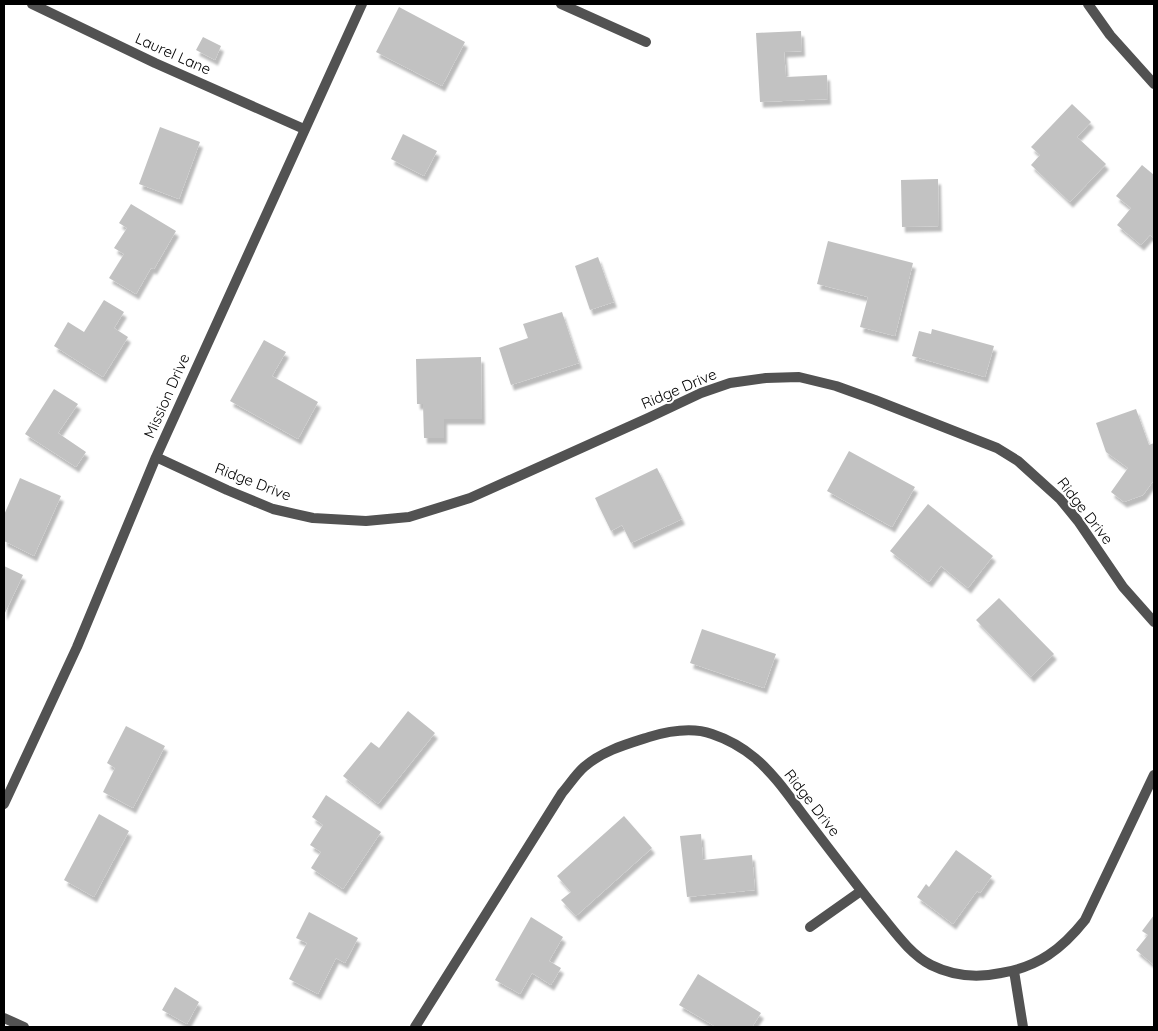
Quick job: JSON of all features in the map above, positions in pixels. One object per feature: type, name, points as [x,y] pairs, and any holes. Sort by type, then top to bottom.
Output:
[{"type":"street","name":"Laurel Lane","points":[[32,4],[155,63],[304,129]]},
{"type":"street","name":"Mission Drive","points":[[4,804],[77,647],[156,457],[362,4]]},
{"type":"street","points":[[561,4],[646,42]]},
{"type":"street","points":[[1088,4],[1110,35],[1154,84]]},
{"type":"street","name":"Ridge Drive","points":[[156,457],[273,509],[322,518],[366,521],[409,517],[470,498],[701,393],[730,383],[766,378],[799,377],[836,386],[875,400],[997,448],[1018,461],[1060,499],[1123,586],[1154,622]]},
{"type":"street","name":"Ridge Drive","points":[[415,1027],[562,793],[584,767],[612,750],[639,740],[666,732],[696,731],[711,734],[732,743],[755,758],[780,784],[900,939],[916,955],[931,965],[971,976],[1014,971],[1036,963],[1058,949],[1070,938],[1085,920],[1154,775]]},
{"type":"street","points":[[810,927],[861,891]]},
{"type":"street","points":[[1014,971],[1023,1027]]},
{"type":"street","points":[[4,1018],[24,1027]]},
{"type":"building","points":[[399,7],[465,42],[442,86],[376,52]]},
{"type":"building","points":[[801,31],[802,51],[784,52],[786,77],[827,75],[828,99],[760,102],[756,33]]},
{"type":"building","points":[[203,37],[221,46],[215,60],[196,50]]},
{"type":"building","points":[[1072,104],[1091,122],[1077,137],[1106,164],[1070,202],[1031,165],[1040,155],[1031,147]]},
{"type":"building","points":[[160,127],[200,142],[179,199],[139,184]]},
{"type":"building","points":[[403,134],[437,151],[424,176],[391,159]]},
{"type":"building","points":[[1142,165],[1154,175],[1154,238],[1150,235],[1141,245],[1117,225],[1131,208],[1116,196]]},
{"type":"building","points":[[938,179],[939,226],[902,227],[901,180]]},
{"type":"building","points":[[131,204],[176,231],[154,269],[151,268],[136,294],[109,278],[124,254],[114,248],[127,228],[119,223]]},
{"type":"building","points":[[828,241],[913,263],[895,336],[860,327],[868,297],[817,284]]},
{"type":"building","points":[[598,257],[614,302],[590,310],[575,266]]},
{"type":"building","points":[[104,300],[124,312],[114,328],[128,337],[103,377],[54,346],[68,322],[84,332]]},
{"type":"building","points":[[562,312],[579,363],[511,385],[499,348],[528,338],[523,324]]},
{"type":"building","points":[[932,329],[994,346],[985,377],[912,356],[919,331],[931,334]]},
{"type":"building","points":[[264,340],[286,352],[272,376],[318,402],[298,439],[230,401]]},
{"type":"building","points":[[481,357],[482,419],[444,419],[444,438],[424,438],[423,404],[417,404],[416,359]]},
{"type":"building","points":[[54,389],[78,404],[58,433],[86,452],[76,467],[25,434]]},
{"type":"building","points":[[1136,409],[1149,445],[1154,443],[1154,480],[1143,495],[1124,502],[1111,492],[1128,468],[1106,452],[1096,423]]},
{"type":"building","points":[[849,451],[915,487],[892,527],[827,491]]},
{"type":"building","points":[[657,468],[682,519],[631,543],[622,525],[611,531],[595,498]]},
{"type":"building","points":[[20,478],[61,496],[34,556],[4,541],[4,515]]},
{"type":"building","points":[[928,504],[993,556],[968,588],[941,566],[929,582],[890,551]]},
{"type":"building","points":[[4,566],[23,575],[4,615]]},
{"type":"building","points":[[999,598],[1054,654],[1031,677],[976,620]]},
{"type":"building","points":[[702,629],[776,654],[764,688],[690,663]]},
{"type":"building","points":[[408,711],[435,733],[378,804],[343,776],[371,742],[379,748]]},
{"type":"building","points":[[126,726],[165,746],[133,808],[103,792],[115,768],[107,763]]},
{"type":"building","points":[[326,795],[381,832],[343,889],[311,868],[321,852],[310,845],[323,825],[312,817]]},
{"type":"building","points":[[99,814],[129,831],[94,897],[64,880]]},
{"type":"building","points":[[624,816],[652,848],[576,916],[561,900],[571,892],[557,876]]},
{"type":"building","points":[[701,834],[703,860],[752,855],[755,890],[687,897],[680,836]]},
{"type":"building","points":[[956,850],[992,876],[980,893],[977,891],[953,924],[917,897],[926,884],[929,887]]},
{"type":"building","points":[[309,912],[358,938],[345,963],[336,958],[318,994],[289,979],[307,943],[296,938]]},
{"type":"building","points":[[1154,915],[1154,965],[1136,950],[1148,935],[1142,931]]},
{"type":"building","points":[[531,917],[563,937],[549,961],[561,968],[551,985],[532,973],[520,994],[495,980]]},
{"type":"building","points":[[698,974],[761,1013],[752,1027],[716,1027],[679,1005]]},
{"type":"building","points":[[175,987],[199,1002],[187,1024],[162,1010]]}]
